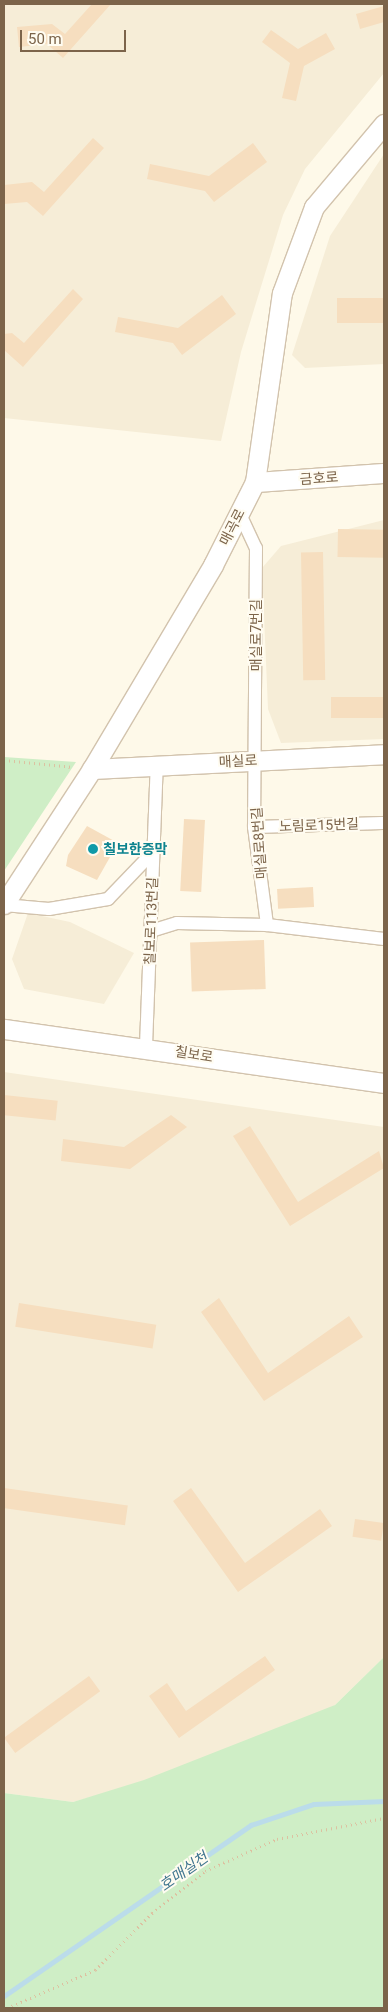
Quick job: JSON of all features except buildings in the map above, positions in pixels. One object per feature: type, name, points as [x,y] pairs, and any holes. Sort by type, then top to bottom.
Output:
[{"type":"street","name":"매곡로","points":[[4,904],[92,769],[213,565],[238,512],[255,482],[285,285],[314,207],[384,124]]},
{"type":"street","name":"금호로","points":[[255,482],[384,473]]},
{"type":"street","name":"매실로7번길","points":[[238,512],[256,548],[257,760]]},
{"type":"street","name":"매실로","points":[[92,769],[384,754]]},
{"type":"street","name":"매실로8번길","points":[[257,760],[254,827],[266,925]]},
{"type":"street","name":"칠보로113번길","points":[[146,1046],[157,766]]},
{"type":"street","name":"노림로15번길","points":[[254,827],[384,823]]},
{"type":"street","points":[[4,904],[48,908],[108,899],[154,852]]},
{"type":"street","points":[[151,931],[177,924],[266,925],[384,939]]},
{"type":"street","name":"칠보로","points":[[4,1029],[146,1046],[384,1083]]},
{"type":"path","points":[[4,760],[92,769]]},
{"type":"path","points":[[7,2008],[96,1970],[178,1892],[205,1871],[253,1847],[326,1827],[384,1818]]},
{"type":"shaded area","points":[[4,4],[384,4],[384,73],[305,169],[283,215],[241,352],[221,441],[4,418]]},
{"type":"shaded area","points":[[384,154],[384,364],[305,368],[292,355],[330,236]]},
{"type":"shaded area","points":[[384,520],[384,739],[281,743],[268,709],[262,568],[281,546]]},
{"type":"shaded area","points":[[28,913],[70,922],[134,953],[104,1004],[24,989],[12,959]]},
{"type":"shaded area","points":[[4,1072],[384,1127],[384,1657],[335,1705],[241,1755],[73,1802],[4,1793]]},
{"type":"green space","points":[[4,757],[76,762],[4,871]]},
{"type":"green space","points":[[384,1657],[384,2008],[4,2008],[4,1793],[73,1802],[144,1780],[335,1705]]},
{"type":"waterway","name":"호매실천","points":[[4,1996],[251,1825],[314,1804],[384,1801]]},
{"type":"place","name":"칠보한증막","points":[[93,849]]}]
